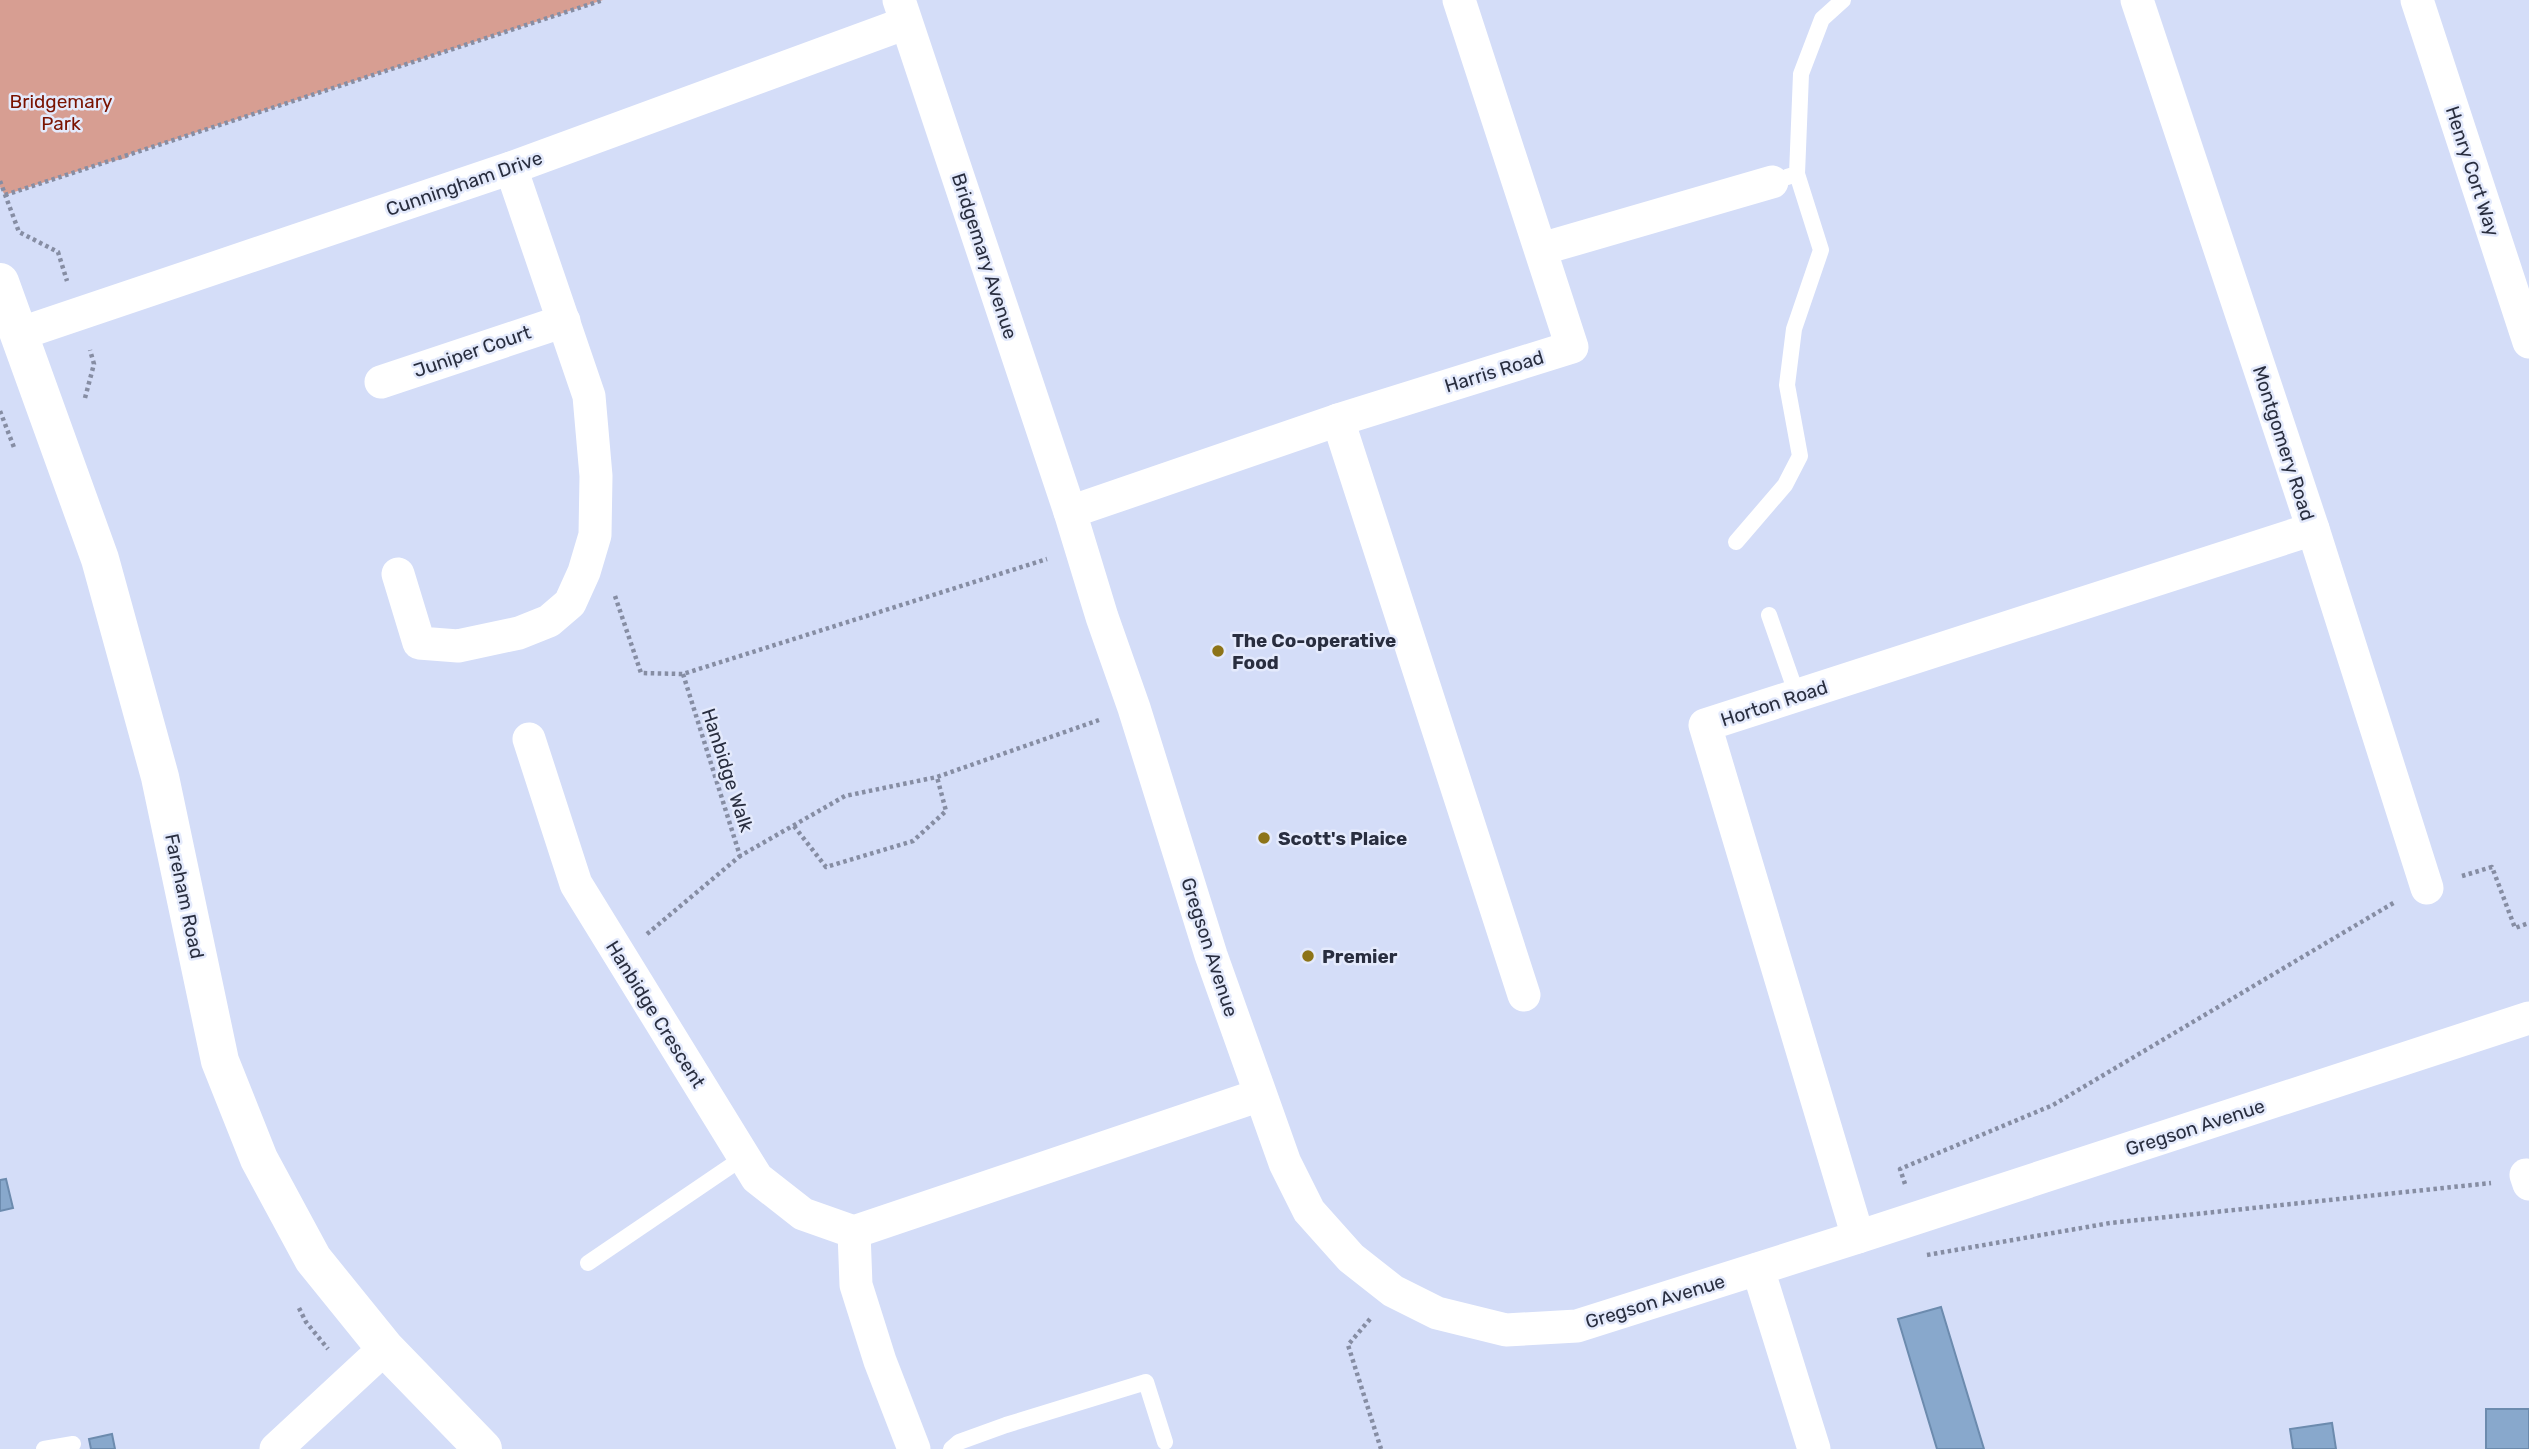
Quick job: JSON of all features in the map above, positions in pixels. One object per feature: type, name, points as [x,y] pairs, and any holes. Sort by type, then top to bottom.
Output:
[{"type":"main road","name":"Fareham Road","points":[[0,282],[100,559],[160,777],[220,1061],[259,1159],[313,1259],[385,1348],[483,1449]]},
{"type":"street","name":"Harris Road","points":[[1070,512],[1338,420],[1573,347],[1459,0]]},
{"type":"street","name":"Montgomery Road","points":[[2137,0],[2313,529],[2427,888]]},
{"type":"street","name":"Henry Cort Way","points":[[2417,0],[2529,342]]},
{"type":"street","name":"Cunningham Drive","points":[[19,334],[511,168],[903,12]]},
{"type":"street","name":"Bridgemary Avenue","points":[[903,12],[1070,512]]},
{"type":"street","points":[[398,575],[419,643],[458,646],[519,633],[549,621],[570,603],[584,572],[595,535],[596,476],[589,396],[511,168]]},
{"type":"street","points":[[1541,249],[1784,178]]},
{"type":"street","name":"Juniper Court","points":[[380,382],[564,321]]},
{"type":"street","points":[[1338,420],[1524,995]]},
{"type":"street","name":"Gregson Avenue","points":[[1070,512],[1211,955],[1284,1163],[1309,1211],[1350,1258],[1393,1291],[1437,1312],[1506,1329],[1577,1326],[2529,1018]]},
{"type":"street","name":"Horton Road","points":[[1858,1237],[1705,725],[2313,529]]},
{"type":"street","name":"Hanbidge Crescent","points":[[529,739],[576,884],[757,1178],[803,1214],[853,1232]]},
{"type":"street","points":[[914,1449],[880,1361],[856,1285],[853,1232],[1260,1095]]},
{"type":"street","points":[[1758,1269],[1814,1449]]},
{"type":"street","points":[[276,1449],[385,1348]]},
{"type":"lane","points":[[1735,542],[1785,485],[1800,456],[1787,385],[1794,329],[1821,250],[1784,178],[1801,74],[1822,19],[1843,0]]},
{"type":"lane","points":[[1769,615],[1797,695]]},
{"type":"lane","points":[[588,1262],[744,1157]]},
{"type":"lane","points":[[951,1449],[958,1443],[1006,1425],[1146,1382],[1165,1442]]},
{"type":"lane","points":[[44,1449],[73,1444]]},
{"type":"path","points":[[5,195],[603,0]]},
{"type":"path","points":[[0,181],[19,232],[58,252],[94,364],[84,404]]},
{"type":"path","points":[[595,535],[641,673],[683,674],[1082,548]]},
{"type":"path","name":"Hanbidge Walk","points":[[683,674],[740,856],[845,796],[937,777],[1134,708]]},
{"type":"path","points":[[793,826],[826,867],[912,841],[946,811],[937,777]]},
{"type":"path","points":[[620,956],[740,856]]},
{"type":"path","points":[[1917,1218],[1900,1169],[2053,1105],[2383,908],[2427,888],[2492,867],[2515,928],[2529,923]]},
{"type":"path","points":[[1923,1255],[2110,1223],[2528,1180]]},
{"type":"path","points":[[1381,1449],[1348,1345],[1393,1291]]},
{"type":"green space","name":"Bridgemary Park","points":[[0,0],[603,0],[130,154],[127,158],[103,163],[5,195],[0,187]]},
{"type":"building","points":[[6,1179],[13,1208],[0,1211],[0,1180]]},
{"type":"building","points":[[1941,1307],[1984,1449],[1937,1449],[1898,1319]]},
{"type":"building","points":[[2486,1409],[2529,1409],[2529,1449],[2486,1449]]},
{"type":"building","points":[[2332,1423],[2336,1449],[2293,1449],[2290,1429]]},
{"type":"building","points":[[112,1434],[115,1449],[91,1449],[89,1439]]},
{"type":"place","name":"The Co-operative Food","points":[[1218,651]]},
{"type":"place","name":"Scott's Plaice","points":[[1264,838]]},
{"type":"place","name":"Premier","points":[[1308,956]]}]
